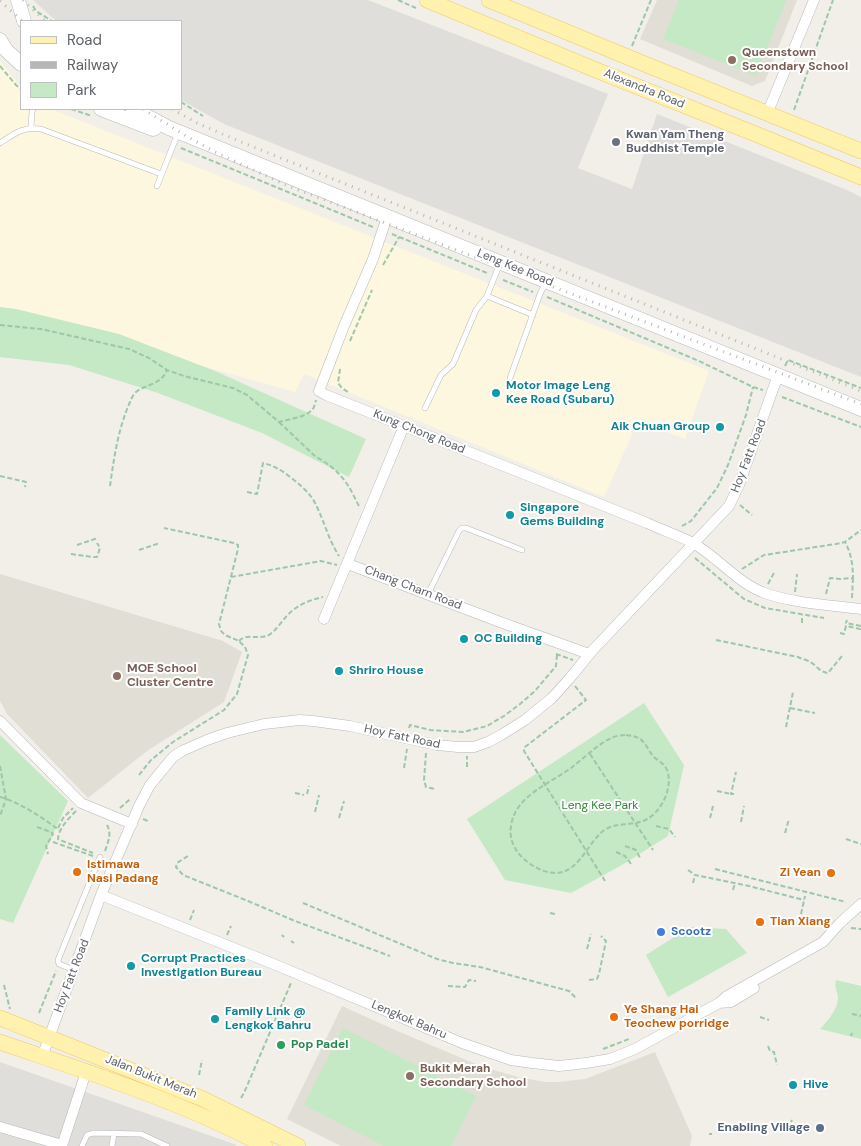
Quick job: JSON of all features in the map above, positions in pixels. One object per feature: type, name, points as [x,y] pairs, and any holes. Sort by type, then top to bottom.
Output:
[{"type":"main road","name":"Alexandra Road","points":[[427,0],[861,178]]},
{"type":"main road","name":"Alexandra Road","points":[[489,0],[861,151]]},
{"type":"main road","points":[[644,89],[652,67]]},
{"type":"main road","name":"Jalan Bukit Merah","points":[[7,1020],[203,1099],[298,1146]]},
{"type":"main road","name":"Jalan Bukit Merah","points":[[0,1042],[189,1110],[265,1146]]},
{"type":"street","points":[[18,0],[24,20]]},
{"type":"street","points":[[767,114],[814,0]]},
{"type":"street","points":[[0,40],[6,50],[20,63]]},
{"type":"street","name":"Leng Kee Road","points":[[135,110],[173,135]]},
{"type":"street","name":"Leng Kee Road","points":[[100,114],[173,135],[387,217],[781,373],[861,409]]},
{"type":"street","points":[[319,391],[373,259],[387,217]]},
{"type":"street","name":"Hoy Fatt Road","points":[[42,1057],[101,895],[139,806],[150,785],[173,758],[182,751],[207,740],[227,733],[275,722],[307,720],[350,726],[428,743],[458,747],[474,747],[501,736],[525,720],[552,698],[590,654],[729,506],[737,491],[781,373]]},
{"type":"street","name":"Kung Chong Road","points":[[319,391],[693,543]]},
{"type":"street","name":"Chang Charn Road","points":[[404,426],[366,518],[344,564],[590,654]]},
{"type":"street","points":[[693,543],[747,584],[760,591],[790,600],[858,605]]},
{"type":"street","points":[[324,619],[344,564]]},
{"type":"street","points":[[0,721],[81,803],[132,824]]},
{"type":"street","name":"Lengkok Bahru","points":[[101,895],[290,970],[462,1043],[511,1060],[559,1066],[610,1059],[636,1048],[719,1003],[727,996],[823,942],[856,904]]},
{"type":"street","name":"Lengkok Bahru","points":[[719,1003],[731,1002],[825,946],[861,912]]},
{"type":"street","points":[[0,1127],[62,1146],[86,1072]]},
{"type":"lane","points":[[32,127],[33,110]]},
{"type":"lane","points":[[0,143],[32,127],[161,174]]},
{"type":"lane","points":[[158,186],[173,135]]},
{"type":"lane","points":[[426,408],[441,375],[453,364],[476,310],[487,296],[500,263]]},
{"type":"lane","points":[[510,378],[546,281]]},
{"type":"lane","points":[[487,296],[533,316]]},
{"type":"lane","points":[[428,594],[462,528],[522,550]]},
{"type":"lane","points":[[74,970],[59,964],[58,960],[100,857]]},
{"type":"lane","points":[[82,1146],[89,1134],[141,1134],[158,1144],[166,1146]]},
{"type":"lane","points":[[112,1146],[114,1134]]},
{"type":"path","points":[[631,48],[650,0]]},
{"type":"path","points":[[794,110],[834,0]]},
{"type":"path","points":[[32,5],[51,20]]},
{"type":"path","points":[[0,66],[20,88]]},
{"type":"path","points":[[182,103],[203,116]]},
{"type":"path","points":[[76,110],[100,114]]},
{"type":"path","points":[[173,135],[382,231],[399,236],[540,294],[698,361],[753,387],[861,427]]},
{"type":"path","points":[[382,267],[399,236]]},
{"type":"path","points":[[348,347],[373,287]]},
{"type":"path","points":[[0,325],[41,328],[128,349],[149,358],[167,370],[233,388],[247,395],[316,457],[334,469],[347,483],[366,518]]},
{"type":"path","points":[[781,373],[788,360],[861,388]]},
{"type":"path","points":[[342,362],[338,383],[349,392]]},
{"type":"path","points":[[110,486],[118,437],[133,396],[136,391],[164,376],[167,370]]},
{"type":"path","points":[[679,528],[691,521],[718,488],[746,415],[753,387]]},
{"type":"path","points":[[279,422],[311,412],[319,391]]},
{"type":"path","points":[[247,492],[256,494],[263,464],[273,466],[282,471],[307,491],[315,502],[332,546],[344,564]]},
{"type":"path","points":[[0,476],[26,482],[25,487]]},
{"type":"path","points":[[740,505],[752,515]]},
{"type":"path","points":[[140,775],[151,760],[173,742],[216,716],[232,702],[237,694],[248,655],[245,647],[239,641],[221,631],[219,624],[238,545],[164,528]]},
{"type":"path","points":[[741,572],[740,570],[764,555],[845,542],[861,530]]},
{"type":"path","points":[[77,545],[98,538]]},
{"type":"path","points":[[845,542],[851,558],[853,578],[852,600],[858,605]]},
{"type":"path","points":[[72,554],[97,557],[100,548],[97,543]]},
{"type":"path","points":[[139,550],[160,543]]},
{"type":"path","points":[[231,578],[321,561],[344,564]]},
{"type":"path","points":[[763,585],[767,586],[775,572]]},
{"type":"path","points":[[795,592],[797,574]]},
{"type":"path","points":[[826,596],[830,578],[853,578]]},
{"type":"path","points":[[239,641],[246,637],[268,636],[299,605],[324,596]]},
{"type":"path","points":[[802,614],[802,624]]},
{"type":"path","points":[[840,633],[844,634],[846,626],[860,629],[861,626],[846,623],[847,620]]},
{"type":"path","points":[[716,640],[798,657],[810,661],[817,666],[818,670],[828,673],[842,656]]},
{"type":"path","points":[[408,732],[410,725],[430,730],[463,732],[487,726],[504,716],[535,691],[556,666],[557,655]]},
{"type":"path","points":[[574,683],[586,700],[525,747],[524,752],[605,881]]},
{"type":"path","points":[[786,727],[793,692]]},
{"type":"path","points":[[790,708],[814,713]]},
{"type":"path","points":[[626,734],[636,736],[645,743],[653,757],[661,762],[667,770],[669,781],[661,805],[653,814],[644,821],[614,826],[604,831],[569,869],[558,873],[547,872],[523,859],[514,848],[510,833],[512,817],[520,804],[546,785],[612,737],[626,734]]},
{"type":"path","points":[[428,743],[424,780],[426,787],[435,789]]},
{"type":"path","points":[[404,768],[408,746]]},
{"type":"path","points":[[590,754],[653,850]]},
{"type":"path","points":[[466,767],[467,758]]},
{"type":"path","points":[[0,766],[6,799],[0,816]]},
{"type":"path","points":[[717,791],[733,794],[736,772]]},
{"type":"path","points":[[296,793],[306,795],[309,786]]},
{"type":"path","points":[[117,810],[130,800],[134,793]]},
{"type":"path","points":[[315,812],[319,795]]},
{"type":"path","points":[[0,797],[33,813],[58,829],[63,818],[78,806],[66,821],[58,839],[94,853]]},
{"type":"path","points":[[340,818],[344,801]]},
{"type":"path","points":[[710,818],[713,806]]},
{"type":"path","points":[[741,822],[744,806]]},
{"type":"path","points":[[785,833],[788,819]]},
{"type":"path","points":[[656,826],[669,829],[675,837]]},
{"type":"path","points":[[36,827],[53,834],[46,846],[48,854]]},
{"type":"path","points":[[846,839],[861,844]]},
{"type":"path","points":[[53,842],[100,857]]},
{"type":"path","points":[[625,846],[636,850],[640,858]]},
{"type":"path","points":[[616,852],[625,856],[630,864]]},
{"type":"path","points":[[188,856],[177,863],[176,867],[182,875],[295,921],[390,956]]},
{"type":"path","points":[[715,869],[856,904]]},
{"type":"path","points":[[688,870],[695,875],[804,900]]},
{"type":"path","points":[[693,883],[695,875]]},
{"type":"path","points":[[733,890],[735,884]]},
{"type":"path","points":[[801,914],[805,896]]},
{"type":"path","points":[[303,903],[437,959],[452,963],[480,966],[569,991],[577,999]]},
{"type":"path","points":[[190,921],[194,910]]},
{"type":"path","points":[[550,913],[556,914]]},
{"type":"path","points":[[228,934],[232,926]]},
{"type":"path","points":[[587,950],[591,934]]},
{"type":"path","points":[[588,980],[597,979],[599,974],[606,941],[601,936]]},
{"type":"path","points":[[448,986],[465,987],[469,980],[476,981]]},
{"type":"path","points":[[4,985],[7,1020]]},
{"type":"path","points":[[241,1098],[289,986]]},
{"type":"path","points":[[852,1014],[861,1016]]},
{"type":"path","points":[[760,1018],[768,1020]]},
{"type":"path","points":[[601,1050],[629,1039]]},
{"type":"path","points":[[768,1046],[770,1051],[774,1052],[776,1066]]},
{"type":"path","points":[[200,1075],[202,1060]]},
{"type":"shaded area","points":[[33,0],[368,0],[608,94],[578,168],[632,189],[657,114],[847,190],[861,197],[861,377],[224,124],[182,101],[182,20],[55,20]]},
{"type":"shaded area","name":"Queenstown Secondary School","points":[[657,0],[797,0],[765,81],[752,86],[640,39]]},
{"type":"shaded area","points":[[0,61],[20,86],[20,110],[54,110],[709,371],[685,439],[638,421],[604,497],[304,374],[295,392],[0,309]]},
{"type":"shaded area","name":"MOE School Cluster Centre","points":[[0,574],[223,641],[242,652],[224,702],[147,751],[88,798],[7,714],[0,701]]},
{"type":"shaded area","name":"Bukit Merah Secondary School","points":[[342,1006],[483,1067],[545,1082],[585,1079],[655,1052],[692,1136],[690,1146],[341,1146],[287,1119]]},
{"type":"shaded area","points":[[0,1062],[234,1144],[237,1146],[0,1146]]},
{"type":"green space","name":"Queenstown Secondary School","points":[[679,0],[786,0],[756,76],[663,39]]},
{"type":"green space","points":[[0,307],[16,309],[119,334],[215,371],[366,439],[349,477],[262,433],[158,393],[69,365],[0,357]]},
{"type":"green space","name":"Leng Kee Park","points":[[644,703],[684,765],[668,836],[622,865],[571,893],[505,880],[467,819]]},
{"type":"green space","points":[[0,735],[68,801],[13,923],[0,919]]},
{"type":"green space","points":[[690,927],[726,929],[747,953],[668,997],[646,955]]},
{"type":"green space","points":[[836,980],[861,986],[861,1039],[820,1029],[829,1019],[838,1001],[835,987]]},
{"type":"green space","points":[[343,1028],[476,1096],[451,1146],[384,1146],[304,1105]]},
{"type":"railway","points":[[23,0],[44,20]]},
{"type":"railway","points":[[0,1],[21,20]]},
{"type":"railway","points":[[145,110],[217,153],[288,186],[861,404]]},
{"type":"railway","points":[[174,110],[199,124],[246,144],[861,391]]},
{"type":"place","name":"Queenstown Secondary School","points":[[732,60]]},
{"type":"place","name":"Kwan Yam Theng Buddhist Temple","points":[[616,142]]},
{"type":"place","name":"Motor Image Leng Kee Road (Subaru)","points":[[496,393]]},
{"type":"place","name":"Aik Chuan Group","points":[[720,427]]},
{"type":"place","name":"Singapore Gems Building","points":[[510,515]]},
{"type":"place","name":"OC Building","points":[[464,639]]},
{"type":"place","name":"Shriro House","points":[[339,671]]},
{"type":"place","name":"MOE School Cluster Centre","points":[[117,676]]},
{"type":"place","name":"Istimawa Nasi Padang","points":[[77,872]]},
{"type":"place","name":"Zi Yean","points":[[831,873]]},
{"type":"place","name":"Tian Xiang","points":[[760,922]]},
{"type":"place","name":"Scootz","points":[[661,932]]},
{"type":"place","name":"Corrupt Practices Investigation Bureau","points":[[131,966]]},
{"type":"place","name":"Ye Shang Hai Teochew porridge","points":[[614,1017]]},
{"type":"place","name":"Family Link @ Lengkok Bahru","points":[[215,1019]]},
{"type":"place","name":"Pop Padel","points":[[281,1045]]},
{"type":"place","name":"Bukit Merah Secondary School","points":[[410,1076]]},
{"type":"place","name":"Hive","points":[[793,1085]]},
{"type":"place","name":"Enabling Village","points":[[820,1128]]}]
